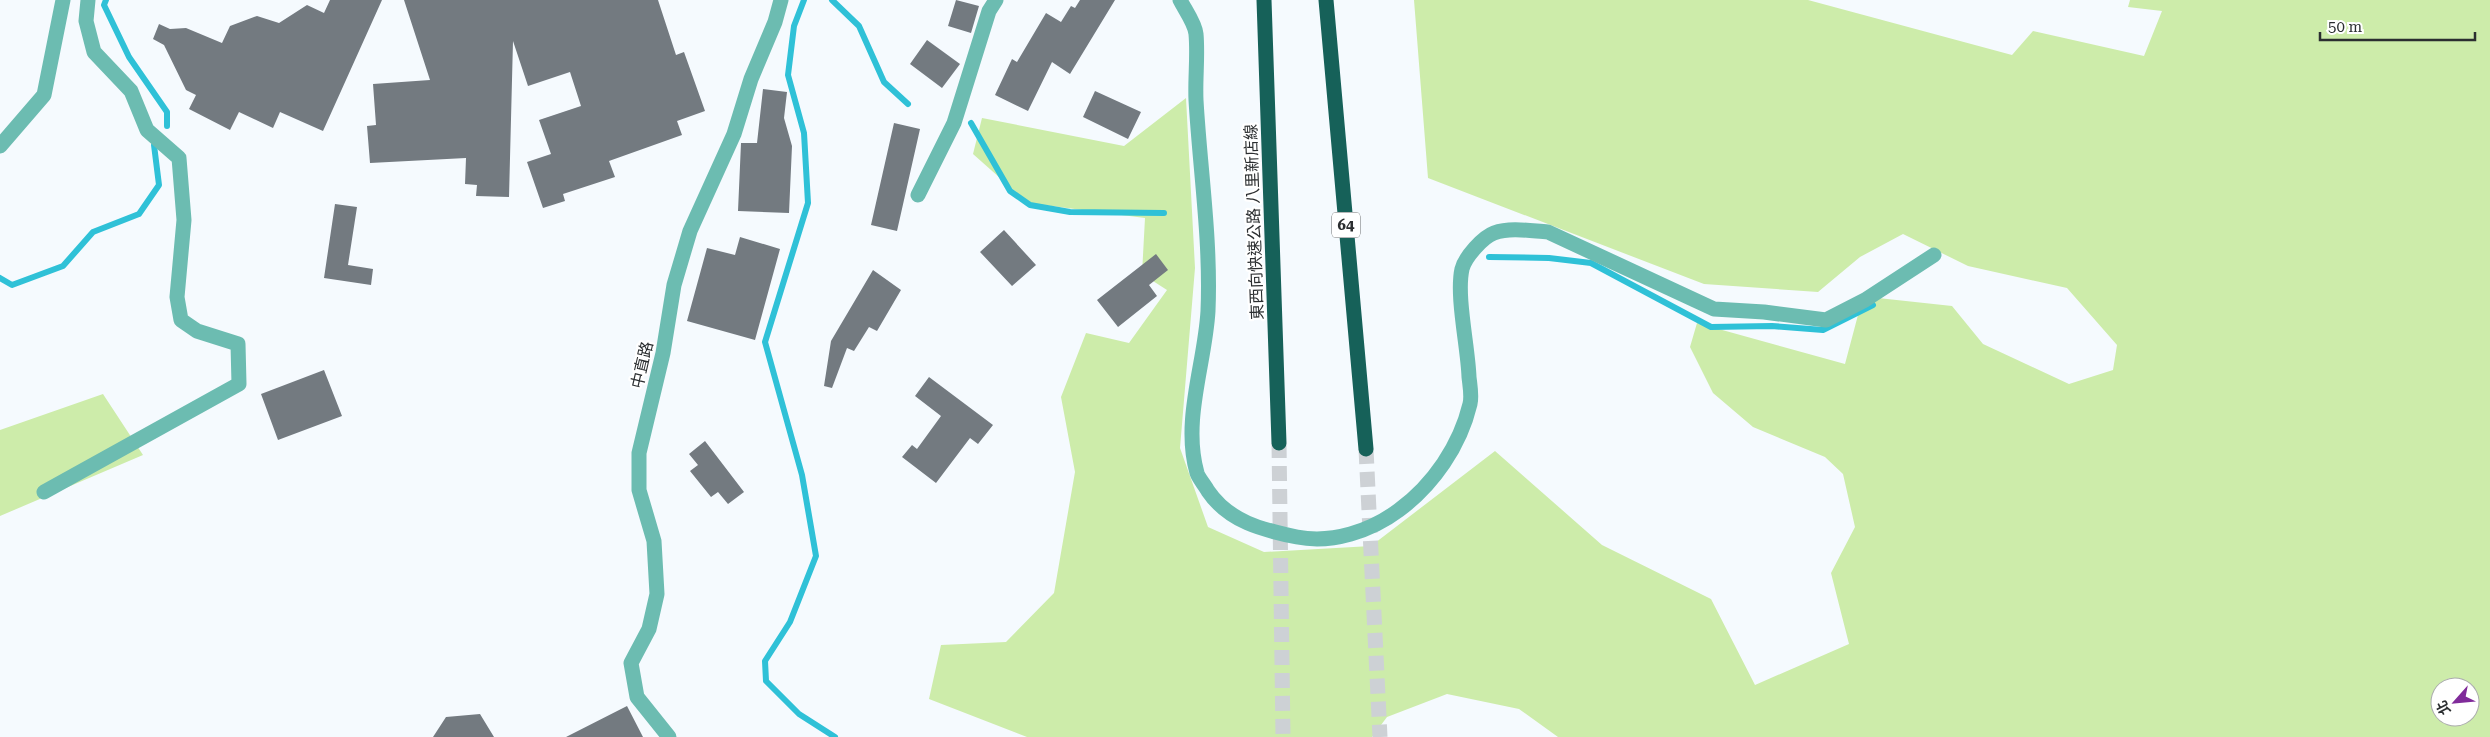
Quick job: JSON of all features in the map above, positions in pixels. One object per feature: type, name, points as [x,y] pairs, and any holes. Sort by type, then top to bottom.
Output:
[{"type":"highway","name":"東西向快速公路 八里新店線","points":[[1264,0],[1279,443]]},
{"type":"highway","name":"64","points":[[1326,0],[1366,449]]},
{"type":"street","points":[[0,146],[44,95],[63,0]]},
{"type":"street","points":[[44,492],[239,384],[238,344],[197,331],[180,320],[177,297],[184,220],[179,158],[147,130],[132,91],[94,52],[86,21],[88,0]]},
{"type":"street","name":"中直路","points":[[669,737],[637,697],[631,663],[649,629],[657,594],[654,541],[639,490],[639,453],[663,353],[674,285],[690,231],[734,134],[751,79],[775,22],[781,0]]},
{"type":"street","points":[[918,195],[954,123],[989,12],[996,0]]},
{"type":"street","points":[[1180,0],[1196,32],[1196,98],[1207,239],[1208,312],[1194,399],[1193,446],[1198,475],[1211,495],[1222,508],[1244,523],[1260,529],[1315,540],[1362,531],[1387,519],[1415,498],[1436,477],[1460,431],[1470,402],[1469,358],[1462,303],[1462,267],[1476,248],[1492,233],[1518,230],[1548,232],[1714,309],[1764,312],[1826,320],[1865,300],[1934,255]]},
{"type":"green space","points":[[1414,0],[1808,0],[2012,55],[2033,31],[2144,56],[2162,11],[2128,7],[2130,0],[2490,0],[2490,737],[1558,737],[1519,709],[1447,694],[1387,717],[1372,737],[1027,737],[929,699],[941,645],[1006,642],[1054,593],[1075,472],[1061,397],[1086,333],[1129,343],[1167,290],[1142,274],[1145,218],[1028,203],[973,154],[982,118],[1124,146],[1186,98],[1195,268],[1180,448],[1208,527],[1264,552],[1371,546],[1495,451],[1602,545],[1711,599],[1755,685],[1849,644],[1831,573],[1855,527],[1843,474],[1825,457],[1753,427],[1713,393],[1690,347],[1697,323],[1845,364],[1858,315],[1878,298],[1952,306],[1983,344],[2069,384],[2113,370],[2117,345],[2067,288],[1968,266],[1903,234],[1860,257],[1818,292],[1704,284],[1428,178]]},
{"type":"green space","points":[[103,394],[143,455],[0,516],[0,430]]},
{"type":"building","points":[[330,0],[382,0],[323,131],[280,112],[273,128],[239,112],[230,130],[189,109],[196,95],[186,90],[164,45],[153,39],[159,24],[170,29],[186,28],[222,43],[230,26],[257,16],[279,23],[307,5],[324,13]]},
{"type":"building","points":[[404,0],[658,0],[676,55],[684,52],[705,111],[677,121],[682,135],[609,161],[615,177],[563,194],[565,201],[543,208],[527,162],[551,154],[539,120],[581,106],[570,72],[528,86],[513,41],[509,197],[476,196],[477,185],[465,184],[466,158],[370,163],[367,126],[376,125],[373,84],[430,80]]},
{"type":"building","points":[[956,0],[979,6],[971,33],[948,26]]},
{"type":"building","points":[[1080,0],[1115,0],[1070,74],[1052,62],[1028,111],[995,95],[1012,59],[1017,62],[1046,13],[1061,22],[1071,6],[1075,8]]},
{"type":"building","points":[[927,40],[960,64],[942,88],[910,64]]},
{"type":"building","points":[[763,89],[787,92],[784,118],[792,146],[789,213],[738,211],[741,143],[757,143]]},
{"type":"building","points":[[1095,91],[1141,112],[1128,139],[1083,117]]},
{"type":"building","points":[[894,123],[920,129],[897,231],[871,225]]},
{"type":"building","points":[[335,204],[357,207],[348,265],[373,269],[371,285],[324,278]]},
{"type":"building","points":[[1004,230],[1036,265],[1012,286],[980,252]]},
{"type":"building","points":[[740,237],[780,249],[755,340],[687,321],[707,248],[735,255]]},
{"type":"building","points":[[1156,254],[1168,270],[1149,285],[1157,296],[1118,327],[1097,300]]},
{"type":"building","points":[[873,270],[901,290],[877,331],[869,327],[854,351],[847,348],[832,388],[824,386],[831,341]]},
{"type":"building","points":[[324,370],[342,416],[278,440],[261,394]]},
{"type":"building","points":[[929,377],[993,425],[978,444],[970,438],[936,483],[902,457],[912,445],[917,449],[941,416],[915,396]]},
{"type":"building","points":[[705,441],[744,492],[728,504],[718,492],[711,497],[690,471],[698,465],[689,454]]},
{"type":"building","points":[[627,706],[643,737],[566,737]]},
{"type":"building","points":[[480,714],[494,737],[433,737],[446,717]]},
{"type":"waterway","points":[[106,0],[104,5],[129,57],[167,112],[167,126]]},
{"type":"waterway","points":[[804,0],[794,26],[788,75],[804,133],[808,203],[765,342],[802,475],[816,556],[790,622],[765,661],[766,681],[799,714],[835,737]]},
{"type":"waterway","points":[[832,0],[859,26],[884,82],[908,104]]},
{"type":"waterway","points":[[971,123],[1010,191],[1030,205],[1070,212],[1164,213]]},
{"type":"waterway","points":[[0,278],[12,285],[63,266],[93,232],[139,214],[159,185],[154,145]]},
{"type":"waterway","points":[[1489,257],[1549,258],[1591,263],[1711,327],[1772,326],[1823,330],[1873,305]]},
{"type":"tunnel","points":[[1279,443],[1283,737]]},
{"type":"tunnel","points":[[1366,449],[1380,737]]}]
